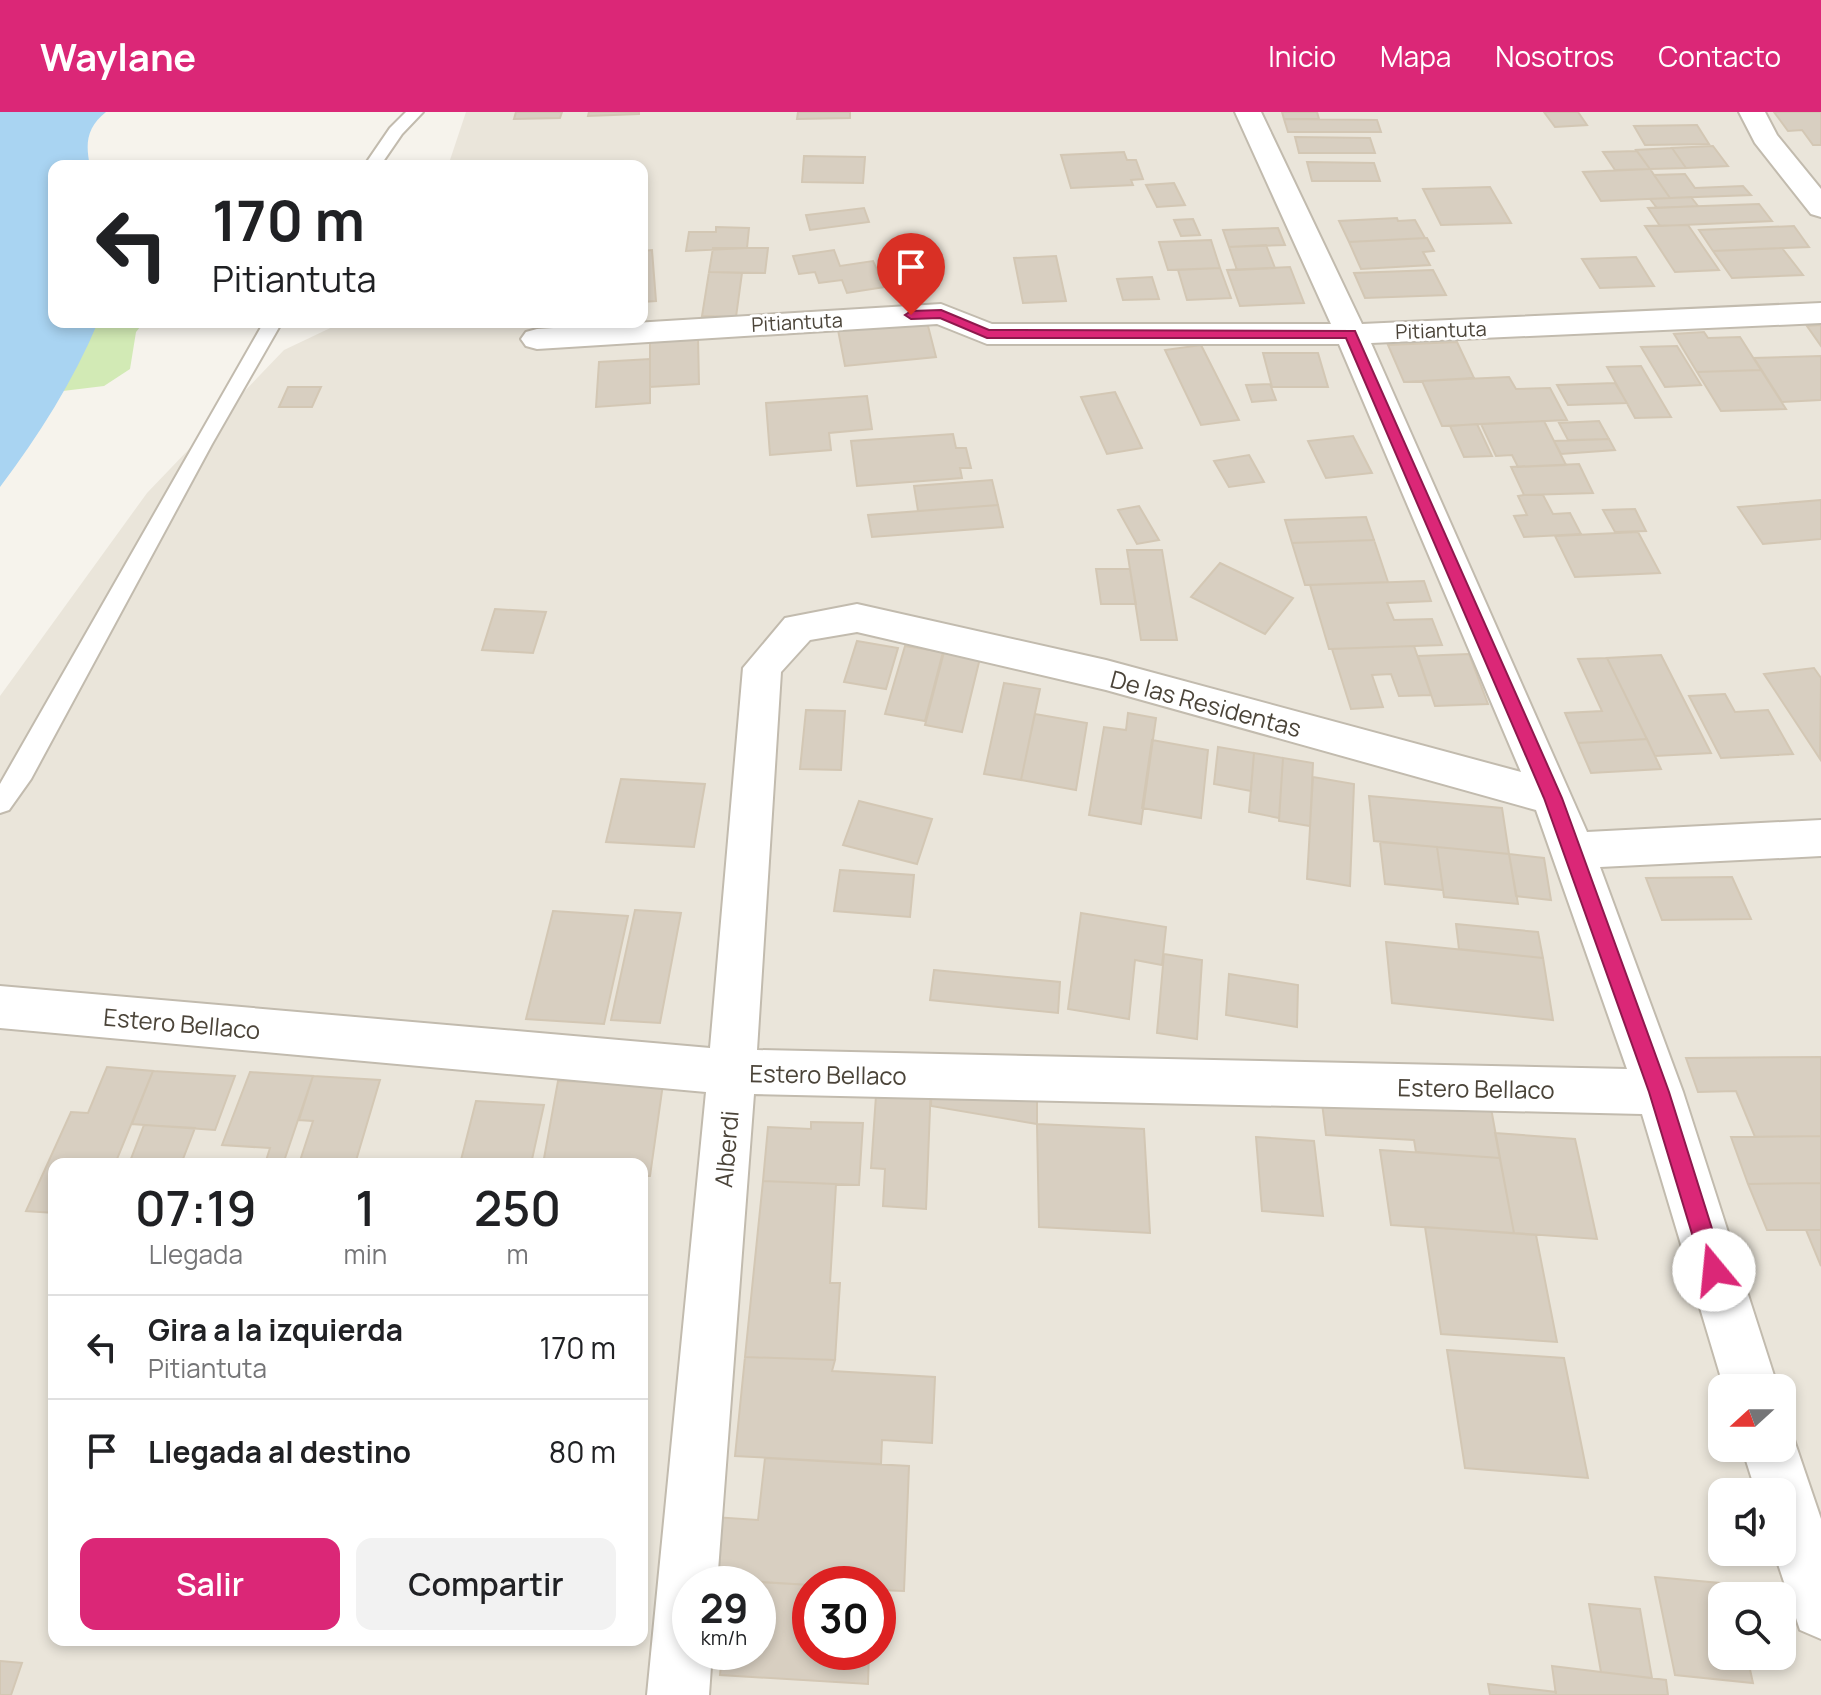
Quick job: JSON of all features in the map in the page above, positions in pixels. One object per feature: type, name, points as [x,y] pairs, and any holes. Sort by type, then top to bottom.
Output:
[{"type":"street","points":[[1248,112],[1351,334],[1553,798],[1659,1092],[1747,1374]]},
{"type":"street","points":[[1752,112],[1765,137],[1821,208]]},
{"type":"street","name":"Pitiantuta","points":[[537,339],[941,314],[987,334],[1351,334],[1821,313]]},
{"type":"street","name":"De las Residentas","points":[[857,618],[1106,675],[1553,798]]},
{"type":"street","name":"Alberdi","points":[[678,1695],[732,1072],[762,668],[798,628],[857,618]]},
{"type":"street","points":[[1572,851],[1821,838]]},
{"type":"street","name":"Estero Bellaco","points":[[0,1007],[732,1072],[1659,1092]]},
{"type":"street","points":[[1774,1462],[1821,1609]]},
{"type":"lane","points":[[376,160],[396,131],[415,112]]},
{"type":"lane","points":[[0,803],[22,772],[202,444],[270,328]]},
{"type":"shaded area","points":[[466,112],[1821,112],[1821,1695],[0,1695],[0,696],[147,493],[284,350],[330,328],[648,328],[648,160],[450,160]]},
{"type":"green space","points":[[53,328],[139,328],[130,369],[104,386],[38,394]]},
{"type":"water","points":[[0,112],[106,112],[91,130],[89,160],[48,160],[48,328],[95,328],[54,408],[0,487]]},
{"type":"building","points":[[516,112],[562,112],[560,118],[514,119]]},
{"type":"building","points":[[589,112],[639,112],[639,114],[588,116]]},
{"type":"building","points":[[798,112],[850,112],[850,118],[797,119]]},
{"type":"building","points":[[1282,112],[1317,112],[1319,119],[1284,119]]},
{"type":"building","points":[[1544,112],[1578,112],[1587,125],[1555,127]]},
{"type":"building","points":[[1774,112],[1821,112],[1821,145],[1813,145],[1802,130],[1788,131]]},
{"type":"building","points":[[1284,119],[1377,120],[1381,132],[1288,132]]},
{"type":"building","points":[[1697,125],[1709,144],[1645,145],[1634,126]]},
{"type":"building","points":[[1295,137],[1370,138],[1375,153],[1299,153]]},
{"type":"building","points":[[1713,146],[1728,166],[1686,168],[1672,148]]},
{"type":"building","points":[[1672,148],[1686,168],[1650,169],[1636,150]]},
{"type":"building","points":[[1637,151],[1650,169],[1615,170],[1603,152]]},
{"type":"building","points":[[1124,152],[1127,160],[1136,160],[1143,179],[1131,180],[1133,185],[1071,188],[1061,155]]},
{"type":"building","points":[[804,156],[865,157],[863,183],[802,182]]},
{"type":"building","points":[[1307,162],[1374,163],[1380,181],[1312,181]]},
{"type":"building","points":[[1650,169],[1670,198],[1601,201],[1583,172]]},
{"type":"building","points":[[1685,174],[1695,188],[1743,186],[1751,195],[1670,198],[1654,175]]},
{"type":"building","points":[[1174,183],[1185,205],[1157,207],[1146,185]]},
{"type":"building","points":[[1490,187],[1511,223],[1441,225],[1423,189]]},
{"type":"building","points":[[1691,197],[1698,206],[1657,208],[1650,199]]},
{"type":"building","points":[[1759,204],[1772,221],[1660,226],[1648,208]]},
{"type":"building","points":[[864,208],[869,222],[810,230],[806,215]]},
{"type":"building","points":[[1397,218],[1398,221],[1415,220],[1425,238],[1349,242],[1339,221]]},
{"type":"building","points":[[1193,219],[1200,235],[1181,236],[1174,220]]},
{"type":"building","points":[[1688,225],[1719,270],[1675,272],[1645,226]]},
{"type":"building","points":[[1794,226],[1809,247],[1713,251],[1699,230]]},
{"type":"building","points":[[716,227],[749,228],[747,248],[686,251],[689,232],[716,232]]},
{"type":"building","points":[[1278,228],[1285,245],[1229,247],[1223,230]]},
{"type":"building","points":[[1427,238],[1434,251],[1423,252],[1430,265],[1361,269],[1349,242]]},
{"type":"building","points":[[1211,240],[1220,268],[1168,270],[1159,242]]},
{"type":"building","points":[[1266,245],[1275,268],[1237,270],[1229,247]]},
{"type":"building","points":[[713,248],[768,248],[765,273],[709,272]]},
{"type":"building","points":[[1782,248],[1803,275],[1732,278],[1713,251]]},
{"type":"building","points":[[648,250],[652,250],[656,301],[648,302]]},
{"type":"building","points":[[834,250],[840,266],[873,261],[885,287],[847,293],[842,280],[819,283],[815,272],[799,274],[793,256]]},
{"type":"building","points":[[1056,256],[1066,301],[1023,303],[1014,258]]},
{"type":"building","points":[[1636,257],[1654,286],[1600,288],[1582,259]]},
{"type":"building","points":[[1290,267],[1304,303],[1240,306],[1227,270]]},
{"type":"building","points":[[1220,268],[1231,298],[1187,300],[1178,270]]},
{"type":"building","points":[[1433,270],[1446,295],[1365,298],[1354,273]]},
{"type":"building","points":[[709,272],[742,273],[736,317],[702,316]]},
{"type":"building","points":[[1152,277],[1159,299],[1123,300],[1117,279]]},
{"type":"building","points":[[927,322],[936,357],[845,366],[838,330]]},
{"type":"building","points":[[1821,325],[1821,346],[1807,326]]},
{"type":"building","points":[[1704,332],[1708,338],[1740,337],[1761,370],[1697,372],[1674,334]]},
{"type":"building","points":[[698,337],[699,384],[650,387],[650,340]]},
{"type":"building","points":[[1457,342],[1474,378],[1404,382],[1388,345]]},
{"type":"building","points":[[1201,345],[1239,420],[1201,425],[1165,350]]},
{"type":"building","points":[[1677,346],[1701,385],[1665,387],[1641,347]]},
{"type":"building","points":[[1263,353],[1318,353],[1328,387],[1272,387]]},
{"type":"building","points":[[1821,356],[1821,400],[1782,402],[1754,358]]},
{"type":"building","points":[[650,359],[650,403],[596,407],[599,362]]},
{"type":"building","points":[[1641,366],[1671,417],[1635,418],[1607,367]]},
{"type":"building","points":[[1761,370],[1786,409],[1721,411],[1697,372]]},
{"type":"building","points":[[1509,377],[1516,389],[1550,388],[1567,420],[1442,426],[1422,381]]},
{"type":"building","points":[[1615,383],[1627,403],[1568,405],[1557,385]]},
{"type":"building","points":[[1270,384],[1276,400],[1252,402],[1246,385]]},
{"type":"building","points":[[288,387],[321,387],[312,407],[279,407]]},
{"type":"building","points":[[1115,392],[1142,448],[1107,454],[1081,397]]},
{"type":"building","points":[[867,396],[872,429],[829,433],[831,450],[770,455],[766,403]]},
{"type":"building","points":[[1544,421],[1566,465],[1518,467],[1512,455],[1496,456],[1481,424]]},
{"type":"building","points":[[1599,421],[1609,439],[1568,440],[1559,423]]},
{"type":"building","points":[[1477,424],[1492,456],[1464,457],[1450,426]]},
{"type":"building","points":[[953,434],[956,448],[966,448],[971,468],[960,468],[962,478],[857,486],[851,441]]},
{"type":"building","points":[[1353,436],[1372,473],[1326,478],[1308,441]]},
{"type":"building","points":[[1609,439],[1615,450],[1561,454],[1554,441]]},
{"type":"building","points":[[1249,455],[1264,482],[1229,487],[1214,461]]},
{"type":"building","points":[[1579,464],[1593,493],[1524,495],[1511,467]]},
{"type":"building","points":[[992,480],[998,505],[918,511],[914,486]]},
{"type":"building","points":[[1543,495],[1553,514],[1570,513],[1581,534],[1524,537],[1514,516],[1527,515],[1518,496]]},
{"type":"building","points":[[1821,500],[1821,539],[1763,544],[1738,507]]},
{"type":"building","points":[[998,505],[1003,527],[872,537],[868,515]]},
{"type":"building","points":[[1139,506],[1159,540],[1137,544],[1118,510]]},
{"type":"building","points":[[1635,509],[1646,531],[1615,532],[1603,510]]},
{"type":"building","points":[[1366,517],[1374,540],[1292,543],[1285,520]]},
{"type":"building","points":[[1638,532],[1660,573],[1575,577],[1555,536]]},
{"type":"building","points":[[1374,540],[1388,582],[1305,585],[1292,543]]},
{"type":"building","points":[[1127,550],[1162,550],[1177,640],[1141,640]]},
{"type":"building","points":[[1220,563],[1293,598],[1265,634],[1191,597]]},
{"type":"building","points":[[1096,569],[1130,569],[1136,604],[1101,604]]},
{"type":"building","points":[[1424,581],[1431,601],[1387,603],[1394,620],[1432,619],[1442,645],[1329,649],[1310,585]]},
{"type":"building","points":[[495,609],[546,612],[533,653],[482,650]]},
{"type":"building","points":[[857,641],[898,648],[886,689],[844,682]]},
{"type":"building","points":[[905,646],[943,652],[925,721],[885,714]]},
{"type":"building","points":[[1414,646],[1431,695],[1399,696],[1391,674],[1372,675],[1383,707],[1351,709],[1332,649]]},
{"type":"building","points":[[944,652],[980,658],[962,732],[925,725]]},
{"type":"building","points":[[1469,654],[1488,704],[1435,706],[1418,656]]},
{"type":"building","points":[[1661,655],[1711,753],[1655,756],[1607,658]]},
{"type":"building","points":[[1607,658],[1647,739],[1578,743],[1565,713],[1602,711],[1578,659]]},
{"type":"building","points":[[1814,668],[1821,678],[1820,759],[1764,674]]},
{"type":"building","points":[[1004,683],[1040,689],[1021,780],[984,774]]},
{"type":"building","points":[[1725,694],[1735,712],[1768,710],[1793,754],[1721,758],[1689,696]]},
{"type":"building","points":[[806,710],[845,711],[841,770],[800,769]]},
{"type":"building","points":[[1128,713],[1156,718],[1141,824],[1089,815],[1104,727],[1126,730]]},
{"type":"building","points":[[1035,714],[1087,723],[1076,790],[1021,780]]},
{"type":"building","points":[[1647,739],[1661,769],[1591,773],[1578,743]]},
{"type":"building","points":[[1152,740],[1208,750],[1201,818],[1142,808]]},
{"type":"building","points":[[1218,747],[1254,753],[1251,791],[1214,784]]},
{"type":"building","points":[[1254,753],[1283,758],[1279,818],[1249,812]]},
{"type":"building","points":[[1283,758],[1313,763],[1310,826],[1279,821]]},
{"type":"building","points":[[1313,777],[1354,784],[1350,886],[1307,879]]},
{"type":"building","points":[[621,779],[705,784],[694,847],[606,842]]},
{"type":"building","points":[[1369,796],[1502,808],[1509,854],[1374,841]]},
{"type":"building","points":[[859,801],[932,819],[917,864],[843,845]]},
{"type":"building","points":[[1380,842],[1437,847],[1443,890],[1385,884]]},
{"type":"building","points":[[1437,847],[1509,854],[1518,904],[1444,897]]},
{"type":"building","points":[[1509,854],[1544,858],[1551,900],[1516,896]]},
{"type":"building","points":[[840,870],[914,875],[910,917],[834,911]]},
{"type":"building","points":[[1732,877],[1751,919],[1662,920],[1646,878]]},
{"type":"building","points":[[635,910],[681,913],[660,1023],[611,1020]]},
{"type":"building","points":[[553,911],[628,916],[604,1024],[526,1019]]},
{"type":"building","points":[[1081,913],[1166,927],[1162,965],[1135,960],[1129,1019],[1068,1009]]},
{"type":"building","points":[[1456,924],[1538,932],[1543,958],[1459,949]]},
{"type":"building","points":[[1386,942],[1543,958],[1553,1020],[1392,1003]]},
{"type":"building","points":[[1164,954],[1202,960],[1197,1039],[1157,1033]]},
{"type":"building","points":[[934,970],[1060,982],[1058,1013],[930,1000]]},
{"type":"building","points":[[1229,974],[1298,985],[1297,1027],[1226,1015]]},
{"type":"building","points":[[1821,1057],[1821,1136],[1755,1137],[1736,1091],[1698,1092],[1686,1058]]},
{"type":"building","points":[[107,1067],[153,1071],[117,1158],[50,1158],[71,1112],[88,1113]]},
{"type":"building","points":[[153,1071],[235,1076],[215,1130],[132,1124]]},
{"type":"building","points":[[250,1072],[313,1076],[285,1158],[267,1158],[270,1148],[222,1145]]},
{"type":"building","points":[[313,1076],[380,1080],[357,1158],[301,1158],[313,1121],[299,1120]]},
{"type":"building","points":[[932,1076],[1037,1081],[1037,1124],[931,1106]]},
{"type":"building","points":[[558,1081],[663,1084],[650,1176],[648,1158],[544,1158]]},
{"type":"building","points":[[877,1081],[931,1084],[926,1209],[883,1206],[885,1169],[871,1168]]},
{"type":"building","points":[[1321,1095],[1491,1108],[1500,1158],[1416,1152],[1414,1140],[1326,1135]]},
{"type":"building","points":[[476,1101],[544,1105],[532,1158],[462,1158]]},
{"type":"building","points":[[811,1122],[863,1123],[859,1185],[763,1181],[768,1127],[811,1129]]},
{"type":"building","points":[[1037,1124],[1144,1129],[1150,1233],[1039,1227]]},
{"type":"building","points":[[144,1125],[195,1128],[183,1158],[131,1158]]},
{"type":"building","points":[[1495,1133],[1575,1139],[1597,1239],[1514,1233]]},
{"type":"building","points":[[1821,1136],[1821,1183],[1748,1184],[1731,1137]]},
{"type":"building","points":[[1256,1137],[1314,1141],[1323,1216],[1262,1211]]},
{"type":"building","points":[[1380,1150],[1500,1158],[1514,1233],[1391,1225]]},
{"type":"building","points":[[48,1163],[48,1213],[26,1211]]},
{"type":"building","points":[[763,1181],[836,1184],[830,1283],[840,1283],[835,1360],[745,1357]]},
{"type":"building","points":[[1821,1183],[1821,1230],[1767,1230],[1748,1184]]},
{"type":"building","points":[[1425,1227],[1536,1235],[1557,1342],[1441,1334]]},
{"type":"building","points":[[1806,1230],[1821,1230],[1821,1266]]},
{"type":"building","points":[[1447,1350],[1564,1358],[1588,1478],[1465,1468]]},
{"type":"building","points":[[745,1357],[835,1360],[832,1371],[935,1377],[932,1443],[882,1440],[881,1464],[735,1456]]},
{"type":"building","points":[[765,1458],[909,1466],[904,1591],[896,1591],[896,1566],[792,1566],[792,1584],[776,1583],[776,1566],[708,1566],[714,1517],[758,1520]]},
{"type":"building","points":[[1655,1577],[1709,1582],[1708,1670],[1750,1670],[1753,1683],[1675,1675]]},
{"type":"building","points":[[776,1583],[792,1584],[792,1670],[868,1670],[868,1684],[720,1675],[720,1670],[776,1670]]},
{"type":"building","points":[[1589,1604],[1640,1609],[1652,1678],[1601,1672]]},
{"type":"building","points":[[0,1661],[22,1663],[11,1695],[0,1695]]},
{"type":"building","points":[[1552,1666],[1666,1680],[1668,1695],[1556,1695]]},
{"type":"building","points":[[1488,1684],[1556,1692],[1556,1695],[1490,1695]]},
{"type":"route","points":[[911,315],[941,314],[987,334],[1351,334],[1553,798],[1659,1092],[1714,1270]]}]
